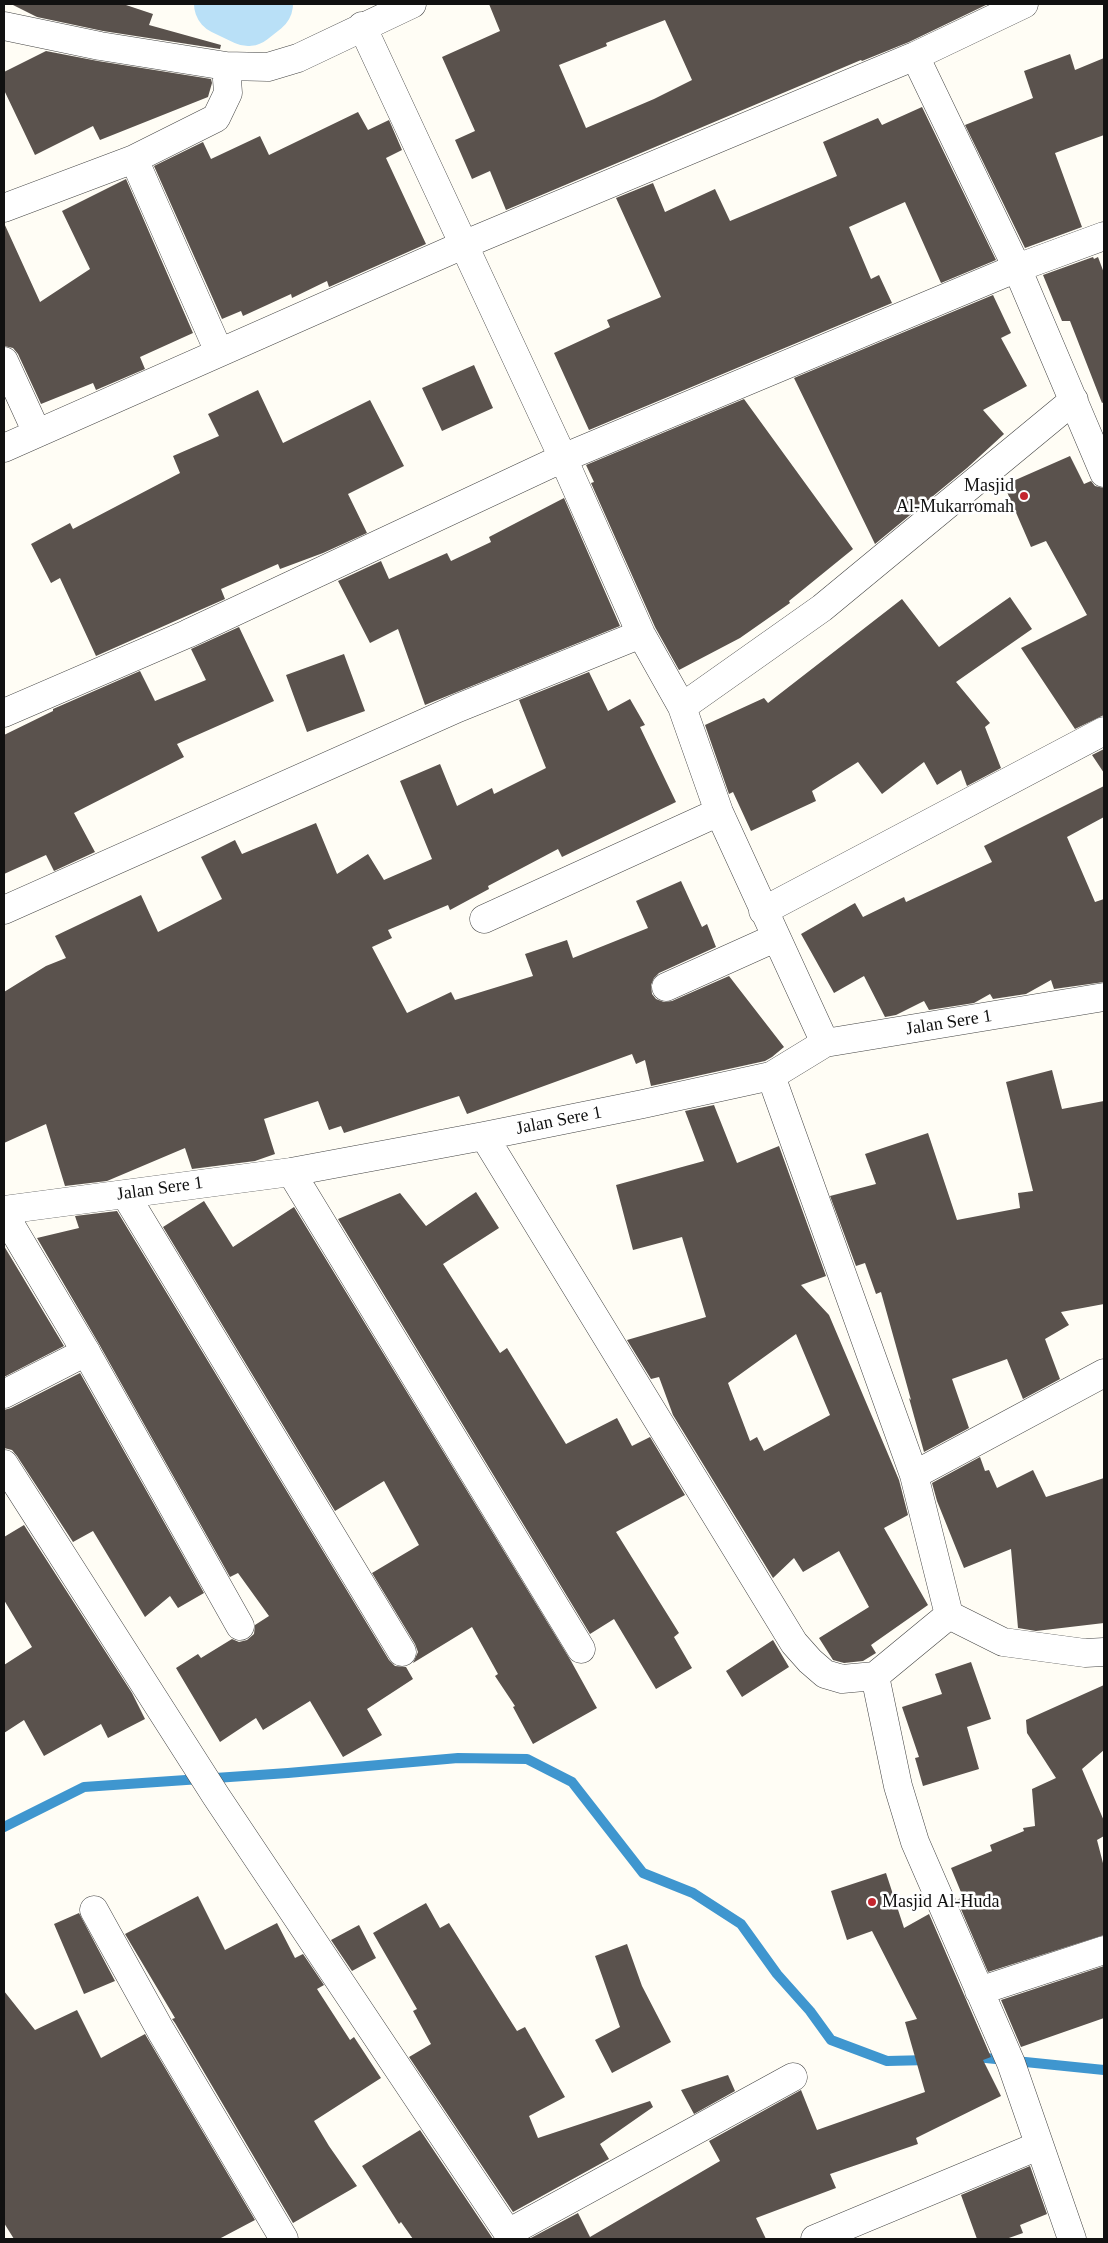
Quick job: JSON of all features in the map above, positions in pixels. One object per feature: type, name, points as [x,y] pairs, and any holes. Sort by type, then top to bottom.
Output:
[{"type":"street","points":[[4,26],[100,46],[226,66],[268,67],[298,58],[362,26],[412,4]]},
{"type":"street","points":[[4,448],[463,245],[915,56],[1024,4]]},
{"type":"street","points":[[362,26],[563,458],[641,634],[682,707],[719,812],[825,1043]]},
{"type":"street","points":[[915,56],[1017,268],[1104,473]]},
{"type":"street","points":[[4,208],[134,158],[216,118],[228,93],[226,66]]},
{"type":"street","points":[[134,158],[219,352]]},
{"type":"street","points":[[4,713],[187,634],[563,458],[1017,268],[1104,236]]},
{"type":"street","points":[[4,361],[37,433]]},
{"type":"street","points":[[682,707],[822,608],[1074,400]]},
{"type":"street","points":[[4,910],[458,708],[641,634]]},
{"type":"street","points":[[763,911],[1104,731]]},
{"type":"street","points":[[484,919],[719,812]]},
{"type":"street","points":[[666,987],[776,938]]},
{"type":"street","name":"Jalan Sere 1","points":[[4,1210],[291,1172],[484,1136],[771,1076],[825,1043],[1104,997]]},
{"type":"street","points":[[771,1076],[914,1475],[949,1615],[1003,1642],[1085,1653],[1104,1652]]},
{"type":"street","points":[[484,1136],[794,1643],[810,1661],[825,1674],[842,1680],[874,1676],[949,1615]]},
{"type":"street","points":[[291,1172],[581,1649]]},
{"type":"street","points":[[125,1194],[402,1652]]},
{"type":"street","points":[[4,1214],[86,1352],[240,1626]]},
{"type":"street","points":[[4,1394],[86,1352]]},
{"type":"street","points":[[914,1475],[1104,1373]]},
{"type":"street","points":[[4,1464],[216,1796],[510,2236],[793,2077]]},
{"type":"street","points":[[874,1676],[898,1786],[915,1842],[1010,2063],[1072,2239]]},
{"type":"street","points":[[94,1910],[161,2031],[284,2239]]},
{"type":"street","points":[[979,1991],[1104,1950]]},
{"type":"street","points":[[814,2239],[1038,2146]]},
{"type":"building","points":[[11,4],[123,4],[153,14],[149,25],[221,45],[220,49],[103,31],[37,17]]},
{"type":"building","points":[[489,4],[988,4],[909,42],[861,60],[506,210],[490,171],[472,179],[455,140],[475,131],[442,57],[500,31]],"holes":[[[665,20],[692,80],[654,99],[586,128],[559,65],[607,46],[606,43]]]},
{"type":"building","points":[[46,51],[211,79],[212,83],[208,97],[100,140],[93,126],[35,155],[4,90],[4,72]]},
{"type":"building","points":[[1070,54],[1075,70],[1104,58],[1104,135],[1055,153],[1082,227],[1025,248],[965,125],[1033,98],[1024,71]]},
{"type":"building","points":[[922,107],[996,260],[941,283],[905,202],[849,227],[871,279],[879,275],[892,303],[589,430],[554,353],[610,327],[607,320],[661,297],[616,198],[653,183],[665,212],[715,189],[730,221],[837,176],[823,142],[878,118],[882,125]]},
{"type":"building","points":[[358,112],[368,130],[389,120],[402,150],[386,158],[426,244],[329,287],[327,281],[292,298],[291,294],[243,316],[241,311],[222,319],[154,166],[203,142],[211,159],[260,136],[269,155]]},
{"type":"building","points":[[126,179],[193,333],[140,357],[145,369],[96,390],[93,383],[41,404],[18,354],[13,348],[4,346],[4,223],[40,302],[90,269],[62,211]]},
{"type":"building","points":[[1093,257],[1094,259],[1098,257],[1104,273],[1104,402],[1102,403],[1070,321],[1062,321],[1043,275]]},
{"type":"building","points":[[993,295],[1011,333],[1001,338],[1027,386],[983,410],[1004,434],[967,468],[875,544],[794,378]]},
{"type":"building","points":[[474,365],[493,408],[442,431],[422,388]]},
{"type":"building","points":[[258,390],[283,443],[370,400],[404,466],[348,494],[367,533],[323,553],[280,569],[278,564],[221,589],[225,599],[96,656],[60,578],[51,583],[31,544],[70,523],[73,529],[180,473],[173,456],[219,436],[208,414]]},
{"type":"building","points":[[744,399],[853,549],[789,601],[790,603],[740,638],[679,670],[655,627],[591,483],[594,482],[586,465]]},
{"type":"building","points":[[1070,456],[1084,484],[1091,481],[1095,486],[1104,488],[1104,715],[1075,729],[1021,648],[1087,615],[1046,541],[1031,547],[1004,485]]},
{"type":"building","points":[[564,498],[620,626],[425,705],[398,629],[370,643],[338,581],[381,561],[389,579],[447,553],[451,561],[491,542],[489,537]]},
{"type":"building","points":[[1010,597],[1032,629],[956,682],[990,723],[985,727],[1001,768],[967,786],[961,770],[937,785],[924,762],[882,794],[858,762],[812,791],[816,801],[751,831],[733,792],[729,794],[705,725],[764,698],[768,703],[902,599],[939,647]]},
{"type":"building","points":[[239,627],[274,701],[177,744],[184,757],[74,813],[95,852],[54,871],[46,855],[4,874],[4,735],[53,711],[53,709],[140,671],[155,701],[206,680],[191,649]]},
{"type":"building","points":[[344,654],[365,711],[307,732],[286,675]]},
{"type":"building","points":[[589,672],[608,711],[630,699],[645,725],[640,727],[676,802],[562,857],[558,849],[488,886],[489,889],[450,910],[448,905],[388,930],[392,938],[372,947],[407,1013],[451,992],[455,1000],[533,976],[525,954],[567,940],[573,958],[648,928],[636,901],[681,881],[702,927],[707,924],[716,947],[659,973],[651,985],[652,994],[656,999],[664,1002],[672,1001],[729,976],[784,1047],[772,1057],[765,1061],[651,1086],[645,1060],[636,1064],[632,1054],[467,1114],[459,1096],[344,1133],[341,1126],[329,1130],[318,1101],[264,1119],[275,1154],[255,1161],[192,1169],[185,1148],[107,1181],[65,1186],[46,1124],[4,1143],[4,992],[46,966],[66,958],[55,936],[141,895],[158,932],[222,899],[201,857],[235,840],[242,854],[316,823],[337,874],[368,854],[384,880],[432,859],[400,781],[440,764],[457,806],[492,788],[494,794],[546,768],[519,700]]},
{"type":"building","points":[[1104,749],[1104,773],[1092,755]]},
{"type":"building","points":[[1104,786],[1104,817],[1067,837],[1095,902],[1104,899],[1104,982],[1054,989],[1051,980],[1026,994],[993,999],[990,994],[974,1003],[929,1010],[924,1001],[896,1015],[885,1017],[864,976],[834,993],[801,934],[855,903],[863,917],[904,897],[906,902],[992,862],[984,846]]},
{"type":"building","points":[[1052,1070],[1062,1109],[1104,1101],[1104,1304],[1061,1312],[1069,1325],[1045,1339],[1060,1379],[1023,1399],[1007,1359],[952,1379],[969,1428],[924,1452],[881,1292],[876,1294],[865,1263],[856,1266],[830,1196],[876,1184],[865,1154],[928,1133],[957,1220],[1020,1208],[1018,1193],[1033,1191],[1006,1082]]},
{"type":"building","points":[[714,1105],[737,1163],[779,1146],[826,1276],[801,1285],[829,1315],[899,1480],[908,1515],[884,1528],[928,1605],[871,1645],[876,1653],[863,1661],[844,1663],[833,1660],[819,1638],[869,1607],[839,1551],[803,1572],[794,1558],[773,1578],[673,1415],[659,1377],[651,1379],[627,1340],[706,1317],[682,1237],[633,1250],[616,1185],[704,1161],[685,1111]],"holes":[[[796,1334],[830,1415],[764,1451],[757,1437],[750,1441],[728,1383]]]},
{"type":"building","points":[[476,1192],[499,1228],[443,1264],[500,1353],[507,1348],[566,1444],[617,1418],[632,1446],[650,1437],[685,1495],[616,1532],[679,1633],[674,1637],[692,1668],[656,1689],[614,1619],[590,1634],[338,1219],[400,1193],[426,1226]]},
{"type":"building","points":[[204,1201],[233,1247],[294,1207],[571,1661],[597,1708],[533,1744],[513,1707],[515,1706],[495,1676],[498,1674],[472,1627],[413,1663],[418,1652],[415,1644],[372,1573],[419,1545],[384,1481],[335,1511],[163,1227]]},
{"type":"building","points":[[117,1211],[389,1660],[395,1666],[406,1667],[413,1679],[367,1709],[382,1735],[343,1757],[310,1701],[263,1730],[256,1718],[220,1742],[176,1668],[198,1654],[201,1658],[232,1639],[239,1642],[247,1640],[254,1634],[255,1625],[269,1616],[238,1573],[230,1577],[37,1238],[79,1228],[75,1216]]},
{"type":"building","points":[[4,1246],[64,1346],[4,1377]]},
{"type":"building","points":[[80,1373],[204,1593],[178,1608],[170,1596],[145,1617],[93,1531],[73,1542],[17,1456],[12,1450],[4,1448],[4,1410]]},
{"type":"building","points":[[980,1457],[985,1471],[989,1470],[997,1488],[1033,1470],[1046,1497],[1104,1478],[1104,1623],[1036,1631],[1018,1628],[1011,1549],[964,1568],[937,1501],[932,1483]]},
{"type":"building","points":[[24,1525],[132,1693],[145,1719],[108,1738],[101,1724],[44,1756],[24,1720],[4,1733],[4,1665],[32,1647],[4,1600],[4,1537]]},
{"type":"building","points":[[773,1640],[789,1667],[742,1697],[726,1671]]},
{"type":"building","points":[[971,1662],[991,1719],[967,1727],[979,1769],[923,1786],[915,1758],[919,1757],[902,1707],[942,1694],[935,1674]]},
{"type":"building","points":[[1104,1685],[1104,1750],[1082,1769],[1104,1821],[1104,1836],[1097,1840],[1104,1867],[1104,1935],[988,1972],[957,1900],[963,1897],[951,1868],[992,1851],[990,1845],[1024,1831],[1023,1828],[1035,1826],[1032,1789],[1056,1778],[1027,1733],[1026,1720]]},
{"type":"building","points":[[886,1873],[904,1928],[929,1914],[991,2057],[983,2060],[1001,2096],[916,2138],[918,2144],[830,2174],[836,2188],[756,2218],[766,2239],[529,2239],[578,2213],[590,2237],[720,2161],[709,2141],[801,2090],[817,2130],[925,2092],[905,2022],[917,2019],[872,1931],[847,1940],[831,1891]]},
{"type":"building","points":[[198,1896],[225,1950],[277,1923],[295,1958],[303,1954],[324,1985],[317,1989],[350,2040],[354,2037],[381,2078],[314,2121],[357,2186],[293,2223],[172,2019],[175,2018],[125,1934]]},
{"type":"building","points":[[426,1903],[440,1928],[449,1923],[517,2031],[525,2027],[565,2097],[529,2116],[538,2138],[650,2101],[653,2107],[600,2144],[609,2159],[513,2212],[409,2057],[431,2044],[413,2011],[417,2009],[373,1933]]},
{"type":"building","points":[[79,1913],[115,1981],[84,1994],[54,1924]]},
{"type":"building","points":[[359,1925],[376,1958],[352,1971],[331,1940]]},
{"type":"building","points":[[627,1944],[642,1986],[671,2042],[612,2073],[595,2040],[620,2027],[595,1956]]},
{"type":"building","points":[[1104,1966],[1104,2018],[1021,2047],[1001,2000]]},
{"type":"building","points":[[4,1991],[35,2030],[77,2010],[101,2058],[145,2034],[255,2220],[219,2239],[14,2239],[4,2223]]},
{"type":"building","points":[[728,2075],[735,2091],[694,2114],[681,2090]]},
{"type":"building","points":[[420,2130],[493,2239],[413,2239],[401,2222],[399,2224],[362,2166]]},
{"type":"building","points":[[1030,2166],[1047,2214],[1020,2225],[1023,2233],[1006,2239],[977,2239],[961,2195]]},
{"type":"waterway","points":[[225,4],[248,15],[262,4]]},
{"type":"waterway","points":[[4,1827],[84,1787],[288,1773],[458,1758],[527,1759],[572,1782],[643,1873],[693,1893],[741,1924],[777,1974],[810,2011],[831,2040],[887,2061],[929,2060]]},
{"type":"waterway","points":[[976,2057],[1104,2070]]},
{"type":"place","name":"Masjid Al-Mukarromah","points":[[1024,496]]},
{"type":"place","name":"Masjid Al-Huda","points":[[872,1902]]}]
